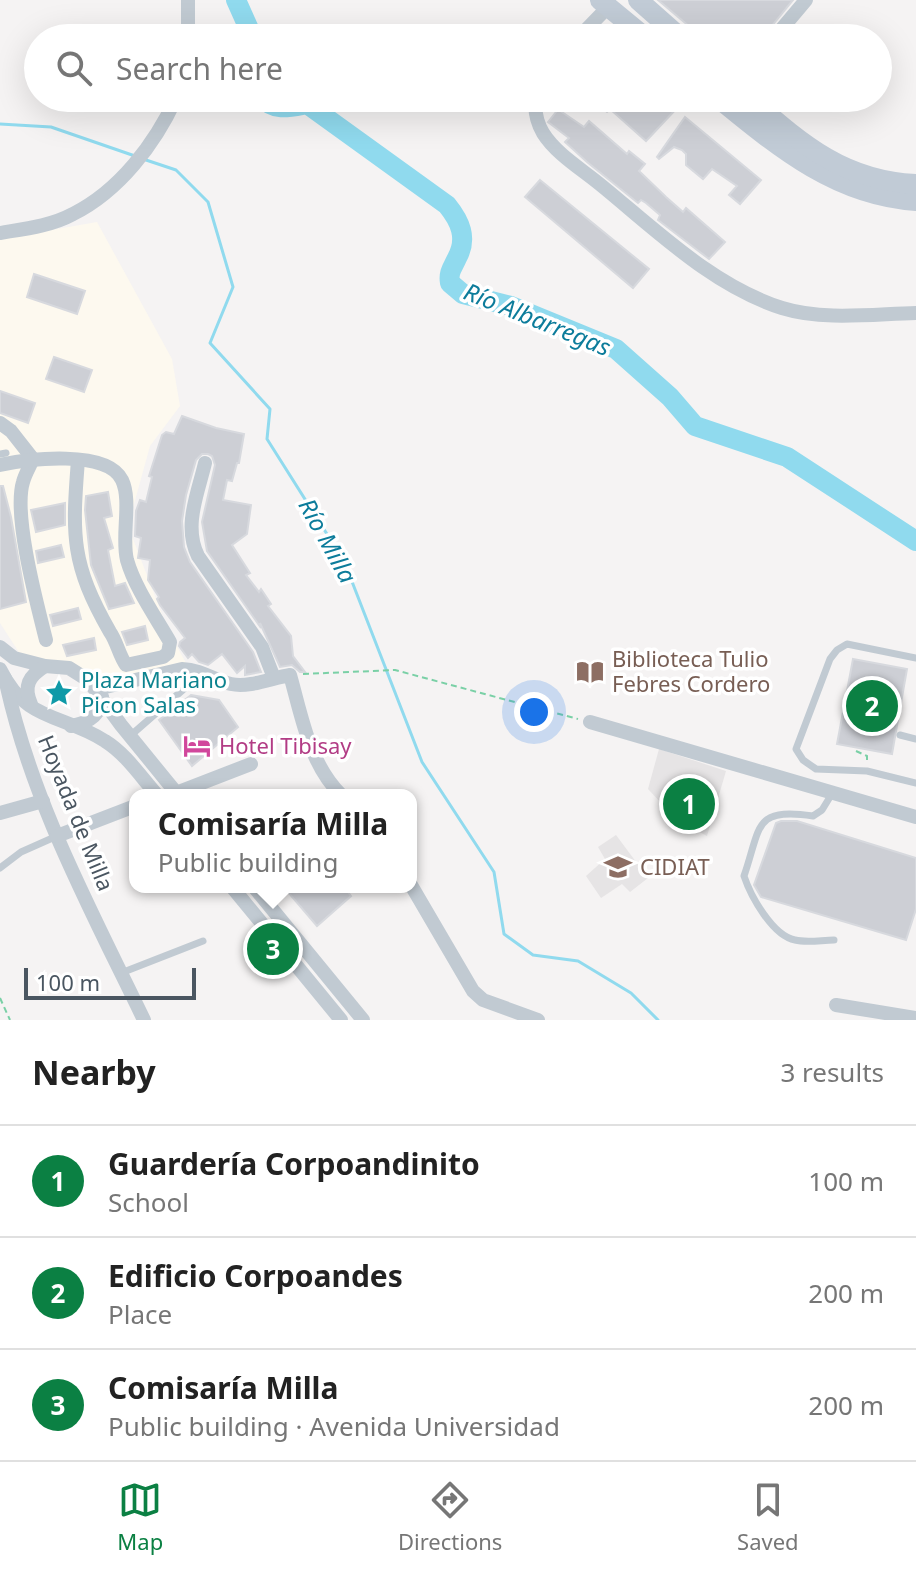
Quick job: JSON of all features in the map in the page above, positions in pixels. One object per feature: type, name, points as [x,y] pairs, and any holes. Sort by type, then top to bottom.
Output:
[{"type":"street","points":[[638,0],[665,24]]},
{"type":"street","points":[[786,24],[806,0]]},
{"type":"street","points":[[589,24],[604,4],[629,24]]},
{"type":"street","points":[[0,233],[46,224],[71,215],[95,201],[120,179],[153,140],[168,112]]},
{"type":"street","points":[[537,112],[537,121],[554,147],[679,249],[748,296],[786,309],[828,315],[916,313]]},
{"type":"street","points":[[737,112],[804,165],[827,177],[870,194],[916,201]]},
{"type":"street","points":[[765,112],[796,138],[844,168],[884,181],[916,184]]},
{"type":"street","points":[[5,427],[3,459],[78,460],[104,464],[113,469],[122,481],[126,556],[131,572],[170,642],[168,653],[163,657],[126,665],[113,635],[92,602],[84,583],[75,543],[78,460]]},
{"type":"street","points":[[5,427],[33,459]]},
{"type":"street","points":[[33,459],[23,480],[21,504],[31,578],[46,640]]},
{"type":"street","points":[[205,463],[191,520],[191,540],[198,556],[262,647],[274,678]]},
{"type":"street","points":[[0,647],[14,658],[45,666],[59,665],[79,672],[100,693],[173,789]]},
{"type":"street","points":[[31,706],[26,689],[29,679],[45,666]]},
{"type":"street","points":[[100,693],[182,669],[206,673],[230,684],[244,685],[290,675],[314,757],[323,776],[335,789]]},
{"type":"street","points":[[3,682],[48,718],[91,732],[108,742],[151,789]]},
{"type":"street","name":"Hoyada de Milla","points":[[3,682],[57,836],[143,1020]]},
{"type":"street","points":[[71,726],[91,720],[101,705],[100,693]]},
{"type":"street","points":[[590,722],[916,817]]},
{"type":"street","points":[[189,789],[251,764]]},
{"type":"street","points":[[0,813],[43,801]]},
{"type":"street","points":[[57,836],[129,808]]},
{"type":"street","points":[[237,893],[336,1019]]},
{"type":"street","points":[[259,893],[363,1020]]},
{"type":"street","points":[[416,893],[473,991],[483,1000],[538,1020]]},
{"type":"street","points":[[836,1005],[916,1018]]},
{"type":"lane","points":[[916,658],[847,644],[837,650],[830,659],[796,749],[803,760],[816,769],[867,771],[916,783]]},
{"type":"lane","points":[[130,736],[185,688]]},
{"type":"lane","points":[[900,735],[916,739]]},
{"type":"lane","points":[[833,792],[822,810],[813,816],[787,812],[768,817],[760,827],[744,876],[757,905],[782,935],[795,940],[834,940]]},
{"type":"lane","points":[[0,868],[21,852],[57,836]]},
{"type":"lane","points":[[121,973],[203,941]]},
{"type":"path","points":[[290,675],[395,670],[590,722]]},
{"type":"path","points":[[0,998],[10,1020]]},
{"type":"shaded area","points":[[97,222],[172,359],[180,406],[150,446],[128,526],[168,630],[186,663],[97,686],[20,654],[0,623],[0,239]]},
{"type":"shaded area","points":[[659,749],[726,771],[707,836],[677,820],[648,789]]},
{"type":"shaded area","name":"CIDIAT","points":[[616,835],[648,878],[630,892],[622,884],[601,898],[586,876],[605,859],[598,847]]},
{"type":"building","points":[[658,0],[793,0],[773,24],[686,24]]},
{"type":"building","points":[[556,112],[562,112],[584,127],[589,121],[627,154],[629,151],[645,164],[639,171],[666,197],[683,212],[686,208],[725,242],[709,259],[658,220],[660,215],[646,203],[641,200],[638,203],[587,162],[565,142],[569,138],[548,122]]},
{"type":"building","points":[[613,112],[673,112],[646,141]]},
{"type":"building","points":[[685,117],[761,180],[740,204],[729,195],[737,186],[712,169],[703,179],[686,165],[686,154],[682,150],[674,147],[659,159],[657,157]]},
{"type":"building","points":[[540,180],[649,269],[633,288],[525,197]]},
{"type":"building","points":[[34,274],[85,291],[77,314],[27,297]]},
{"type":"building","points":[[54,357],[92,370],[84,392],[46,379]]},
{"type":"building","points":[[0,391],[35,403],[28,423],[0,413]]},
{"type":"building","points":[[182,416],[244,434],[239,463],[232,481],[227,480],[223,500],[251,505],[247,534],[232,545],[250,573],[246,575],[259,592],[261,589],[271,604],[268,606],[291,636],[293,656],[305,672],[292,665],[280,667],[260,623],[261,628],[207,551],[202,522],[215,465],[208,454],[202,454],[196,460],[186,495],[182,521],[184,547],[190,562],[253,652],[261,672],[245,675],[245,666],[237,673],[222,654],[208,665],[199,662],[192,654],[188,658],[179,646],[185,638],[157,599],[159,597],[148,580],[150,560],[138,558],[141,538],[135,536],[136,511],[140,500],[146,502],[152,477],[149,476],[162,435],[166,432],[174,434]]},
{"type":"building","points":[[0,486],[3,486],[11,517],[26,602],[0,609]]},
{"type":"building","points":[[108,492],[112,516],[104,518],[113,548],[108,550],[115,586],[125,583],[134,603],[109,609],[91,565],[85,510],[86,496]]},
{"type":"building","points":[[65,503],[65,525],[36,532],[31,510]]},
{"type":"building","points":[[61,545],[64,557],[38,563],[36,551]]},
{"type":"building","points":[[78,608],[81,619],[53,626],[50,615]]},
{"type":"building","points":[[145,626],[148,640],[127,645],[122,632]]},
{"type":"building","points":[[94,638],[96,650],[67,656],[63,645]]},
{"type":"building","points":[[853,659],[907,669],[892,754],[837,744]]},
{"type":"building","name":"Hotel Tibisay","points":[[191,695],[219,700],[238,727],[192,766],[159,720]]},
{"type":"building","points":[[797,821],[916,858],[916,909],[906,940],[761,897],[754,885],[776,823]]},
{"type":"building","points":[[289,893],[349,893],[351,896],[317,926]]},
{"type":"waterway","name":"Río Albarregas","points":[[236,0],[247,24]]},
{"type":"waterway","name":"Río Albarregas","points":[[318,112],[447,205],[456,217],[462,237],[460,251],[450,273],[450,283],[463,294],[511,306],[616,349],[670,397],[695,426],[787,457],[916,541]]},
{"type":"waterway","name":"Río Milla","points":[[0,124],[51,127],[135,156]]},
{"type":"waterway","name":"Río Milla","points":[[143,159],[176,170],[208,202],[233,287],[210,343],[270,409],[267,439],[344,561],[422,762],[494,872],[504,934],[533,955],[578,961],[631,993],[658,1020]]},
{"type":"place","name":"Biblioteca Tulio Febres Cordero","points":[[590,672]]},
{"type":"place","name":"Plaza Mariano Picon Salas","points":[[59,693]]},
{"type":"place","name":"Edificio Corpoandes","points":[[872,706]]},
{"type":"place","name":"Hotel Tibisay","points":[[197,746]]},
{"type":"place","name":"Guardería Corpoandinito","points":[[689,804]]},
{"type":"place","name":"CIDIAT","points":[[618,867]]},
{"type":"place","name":"Comisaría Milla","points":[[273,949]]}]
